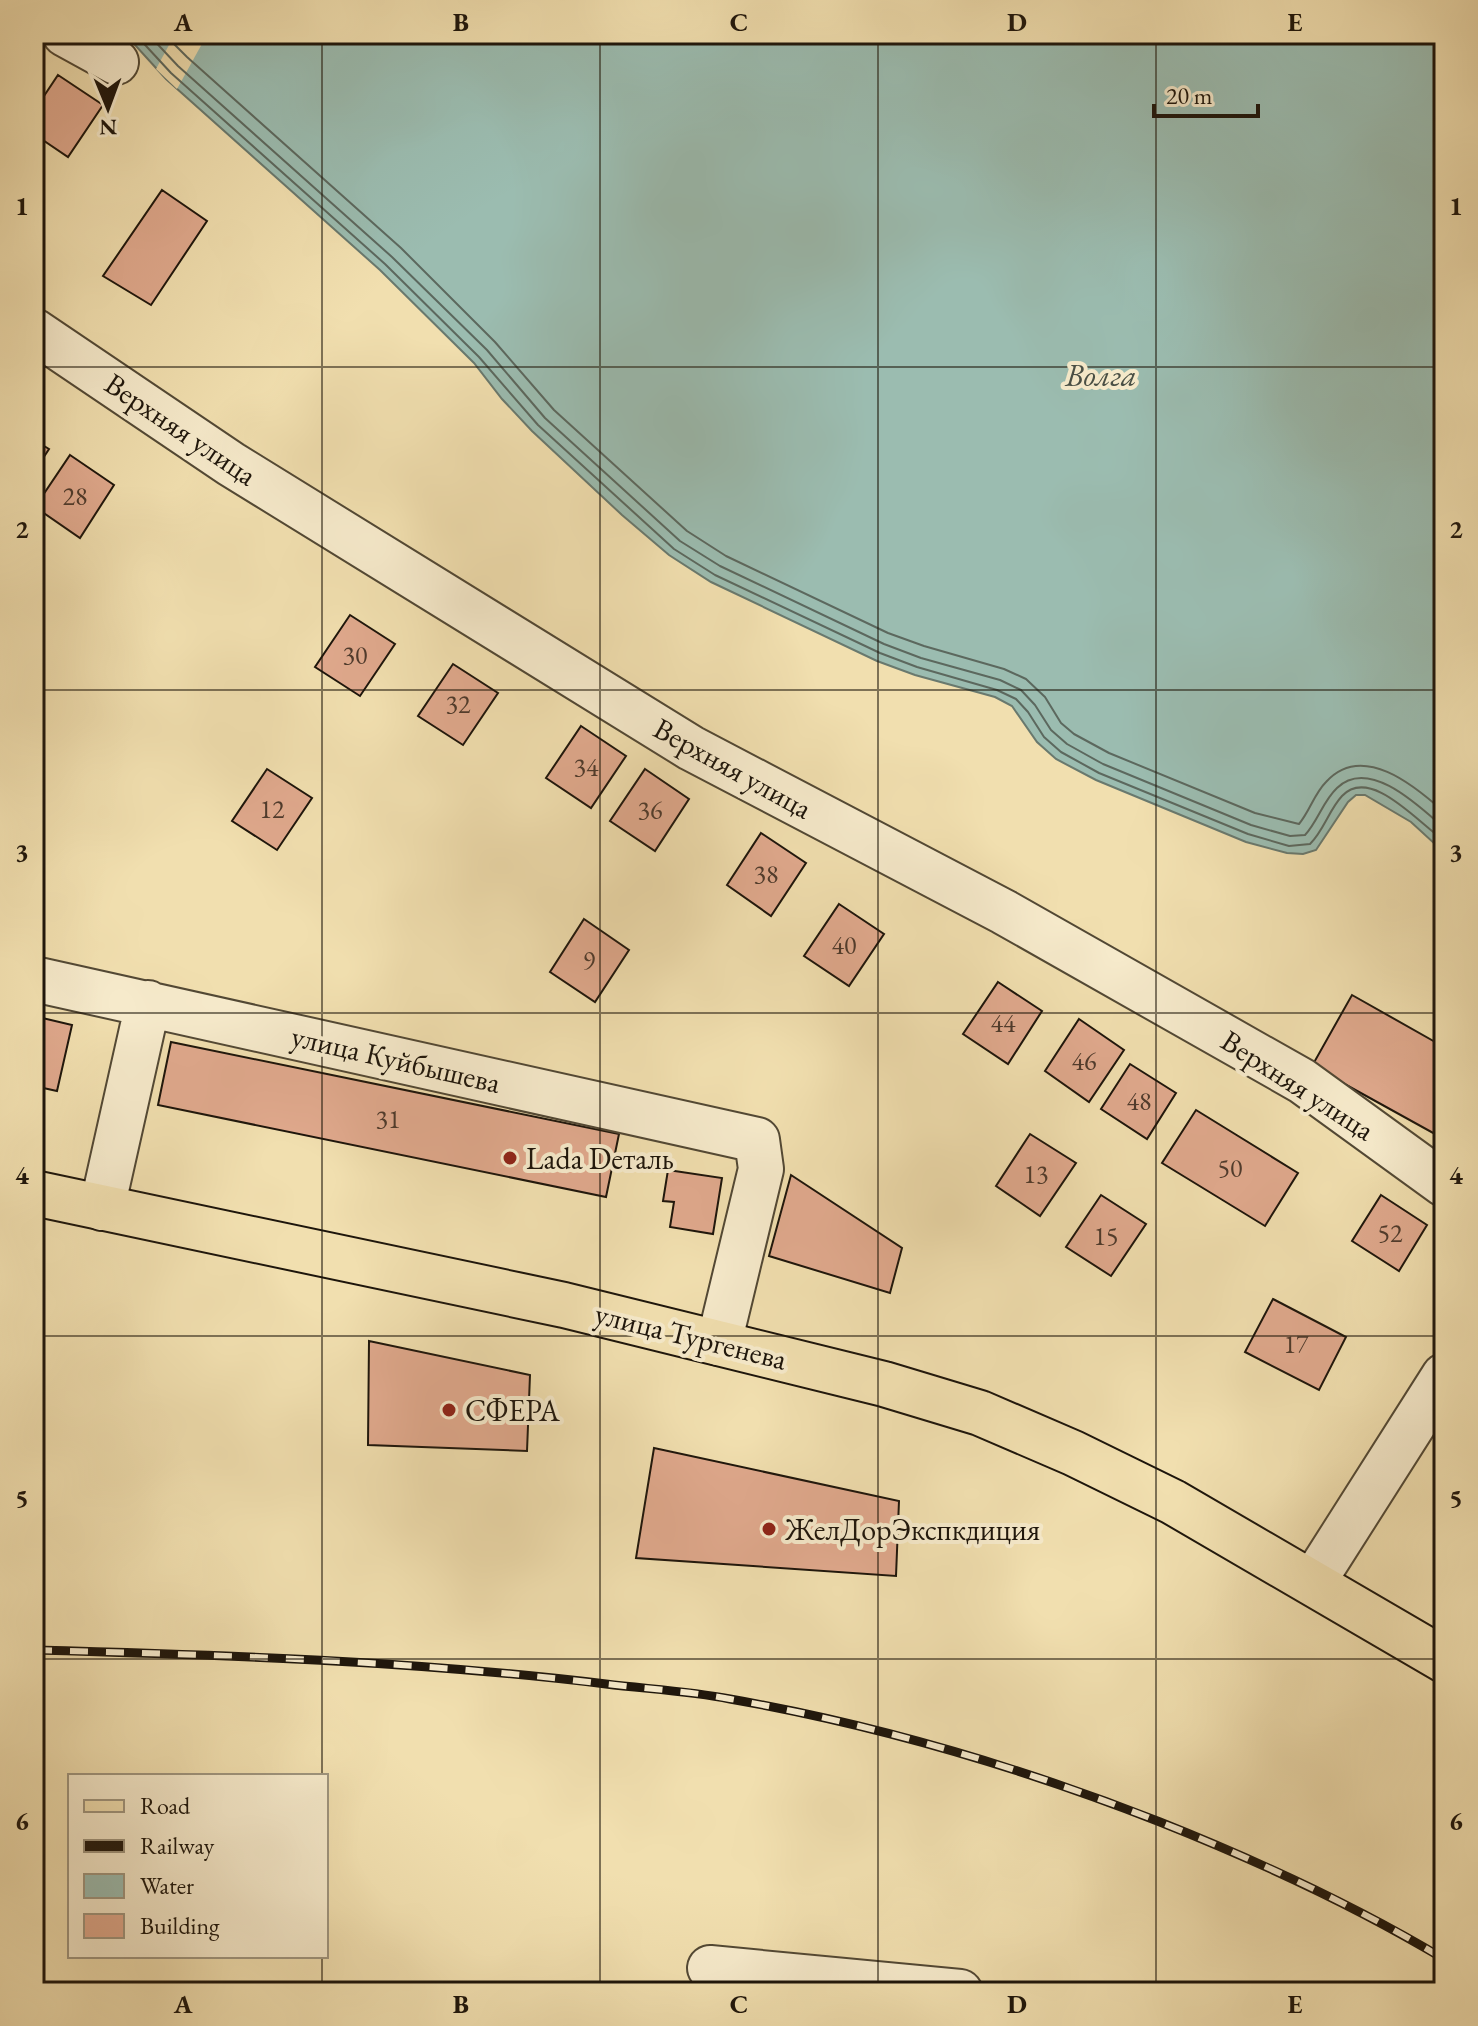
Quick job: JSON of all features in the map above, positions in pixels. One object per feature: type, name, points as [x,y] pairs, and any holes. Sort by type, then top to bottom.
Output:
[{"type":"main road","name":"улица Тургенева","points":[[34,1193],[564,1305],[884,1384],[980,1413],[1073,1453],[1173,1502],[1444,1660]]},
{"type":"street","points":[[65,34],[116,62]]},
{"type":"street","name":"Верхняя улица","points":[[34,331],[231,464],[678,740],[1004,912],[1302,1081],[1444,1184]]},
{"type":"street","name":"улица Куйбышева","points":[[34,979],[757,1140],[761,1169],[719,1343]]},
{"type":"street","points":[[102,1208],[148,1003]]},
{"type":"street","points":[[1313,1582],[1444,1376]]},
{"type":"street","points":[[710,1968],[960,1992]]},
{"type":"water","name":"Волга","points":[[125,34],[1444,34],[1444,849],[1411,822],[1365,795],[1356,795],[1348,802],[1316,850],[1303,854],[1287,853],[1246,842],[1096,780],[1056,759],[1037,742],[1012,706],[995,697],[877,661],[711,582],[669,555],[532,431],[474,363],[380,270],[166,79]]},
{"type":"pier","points":[[175,34],[189,34],[203,42],[177,89],[156,69]]},
{"type":"building","points":[[58,75],[103,105],[68,157],[34,134],[34,111]]},
{"type":"building","points":[[162,190],[207,221],[151,305],[103,276]]},
{"type":"building","points":[[34,440],[49,449],[34,472]]},
{"type":"building","points":[[70,455],[114,485],[80,538],[35,507]]},
{"type":"building","points":[[350,615],[395,644],[360,696],[315,667]]},
{"type":"building","points":[[453,664],[498,693],[463,745],[418,716]]},
{"type":"building","points":[[581,726],[626,756],[591,808],[546,778]]},
{"type":"building","points":[[267,769],[312,798],[277,850],[232,821]]},
{"type":"building","points":[[645,769],[689,799],[655,851],[610,821]]},
{"type":"building","points":[[761,833],[806,863],[771,916],[727,885]]},
{"type":"building","points":[[839,904],[884,934],[849,986],[804,956]]},
{"type":"building","points":[[584,919],[629,950],[595,1002],[550,972]]},
{"type":"building","points":[[998,982],[1042,1011],[1008,1064],[963,1034]]},
{"type":"building","points":[[1352,995],[1444,1047],[1444,1139],[1312,1066]]},
{"type":"building","points":[[34,1016],[72,1025],[57,1091],[34,1086]]},
{"type":"building","points":[[1079,1019],[1124,1050],[1089,1102],[1045,1071]]},
{"type":"building","points":[[171,1042],[619,1134],[606,1197],[158,1105]]},
{"type":"building","points":[[1130,1064],[1176,1093],[1147,1139],[1101,1109]]},
{"type":"building","points":[[1196,1110],[1298,1173],[1265,1226],[1162,1163]]},
{"type":"building","points":[[1030,1134],[1076,1163],[1040,1216],[996,1186]]},
{"type":"building","points":[[668,1170],[722,1178],[713,1234],[670,1227],[674,1202],[663,1201]]},
{"type":"building","points":[[791,1175],[902,1248],[890,1293],[769,1256]]},
{"type":"building","points":[[1101,1195],[1146,1224],[1111,1276],[1066,1247]]},
{"type":"building","points":[[1381,1195],[1427,1225],[1399,1271],[1352,1241]]},
{"type":"building","points":[[1273,1299],[1346,1337],[1319,1390],[1245,1352]]},
{"type":"building","name":"СФЕРА","points":[[369,1341],[530,1375],[527,1451],[368,1445]]},
{"type":"building","name":"ЖелДорЭкспкдиция","points":[[654,1448],[899,1501],[896,1576],[636,1558]]},
{"type":"railway","points":[[34,1650],[392,1664],[535,1676],[699,1694],[840,1721],[1055,1783],[1160,1822],[1305,1885],[1444,1959]]},
{"type":"place","name":"Lada Dеталь","points":[[510,1158]]},
{"type":"place","name":"СФЕРА","points":[[449,1410]]},
{"type":"place","name":"ЖелДорЭкспкдиция","points":[[769,1529]]}]
